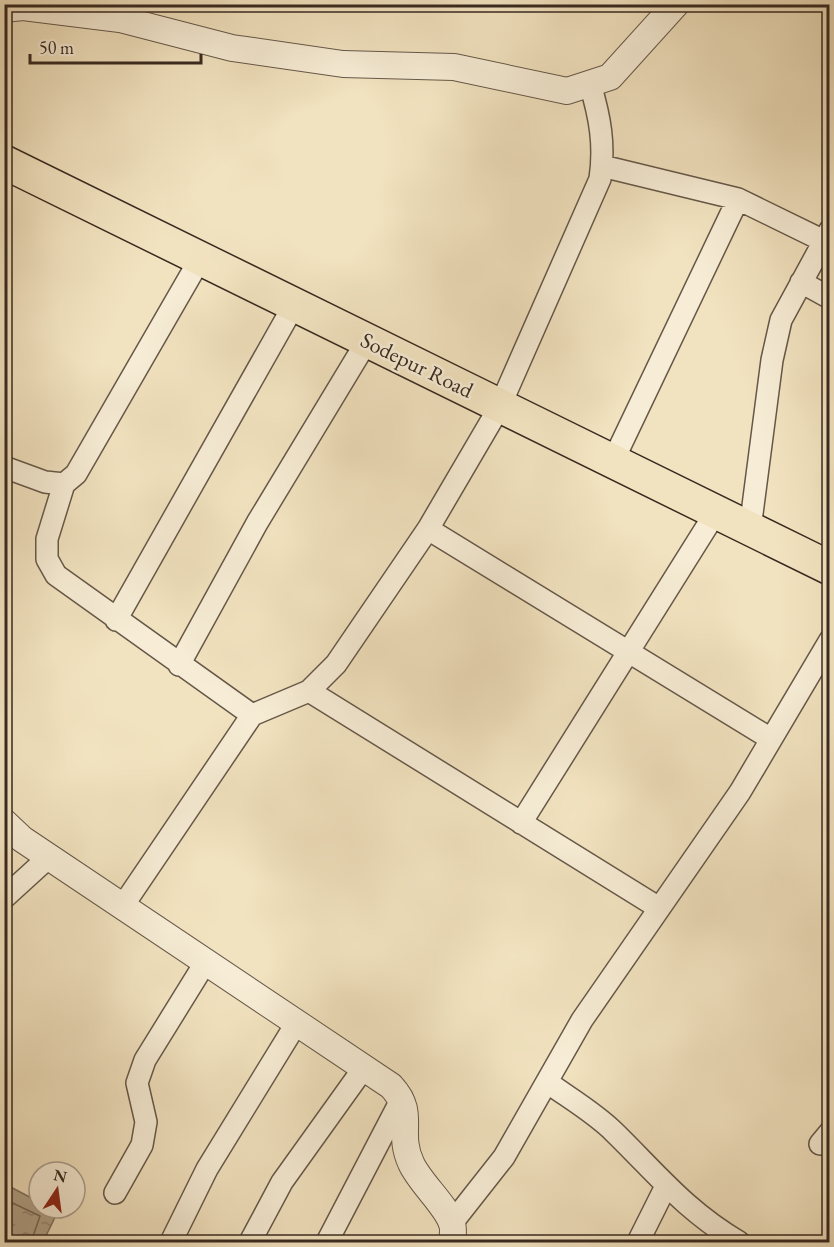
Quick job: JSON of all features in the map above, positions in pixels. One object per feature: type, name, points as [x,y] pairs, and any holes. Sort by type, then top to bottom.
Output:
[{"type":"main road","name":"Sodepur Road","points":[[5,162],[830,568]]},
{"type":"street","points":[[17,7],[120,19],[231,48],[332,62],[454,68],[567,91],[610,77],[676,4]]},
{"type":"street","points":[[122,907],[252,715],[309,691],[336,664],[428,529],[500,406],[600,179],[602,124],[590,84]]},
{"type":"street","points":[[602,166],[738,200],[827,238],[782,320],[772,360],[750,529]]},
{"type":"street","points":[[613,461],[738,200]]},
{"type":"street","points":[[200,259],[89,454],[76,474],[64,484],[47,539],[47,559],[56,575],[252,715]]},
{"type":"street","points":[[801,282],[830,298]]},
{"type":"street","points":[[116,620],[294,305]]},
{"type":"street","points":[[180,664],[257,523],[367,341]]},
{"type":"street","points":[[4,467],[45,482],[64,484]]},
{"type":"street","points":[[521,823],[716,512]]},
{"type":"street","points":[[428,529],[771,739]]},
{"type":"street","points":[[4,822],[22,839],[391,1086],[402,1098],[406,1115],[403,1141],[411,1164],[452,1233],[504,1157],[582,1020],[740,792],[830,640]]},
{"type":"street","points":[[309,691],[659,908]]},
{"type":"street","points":[[4,898],[49,857]]},
{"type":"street","points":[[116,1193],[142,1144],[146,1122],[137,1083],[145,1060],[206,963]]},
{"type":"street","points":[[171,1242],[207,1169],[296,1024]]},
{"type":"street","points":[[250,1242],[282,1182],[363,1069]]},
{"type":"street","points":[[547,1082],[612,1130],[666,1186],[708,1224],[739,1242]]},
{"type":"street","points":[[327,1242],[402,1098]]},
{"type":"street","points":[[638,1242],[666,1186]]},
{"type":"water","points":[[5,1184],[27,1196],[27,1220],[54,1220],[43,1242],[5,1242]]}]
